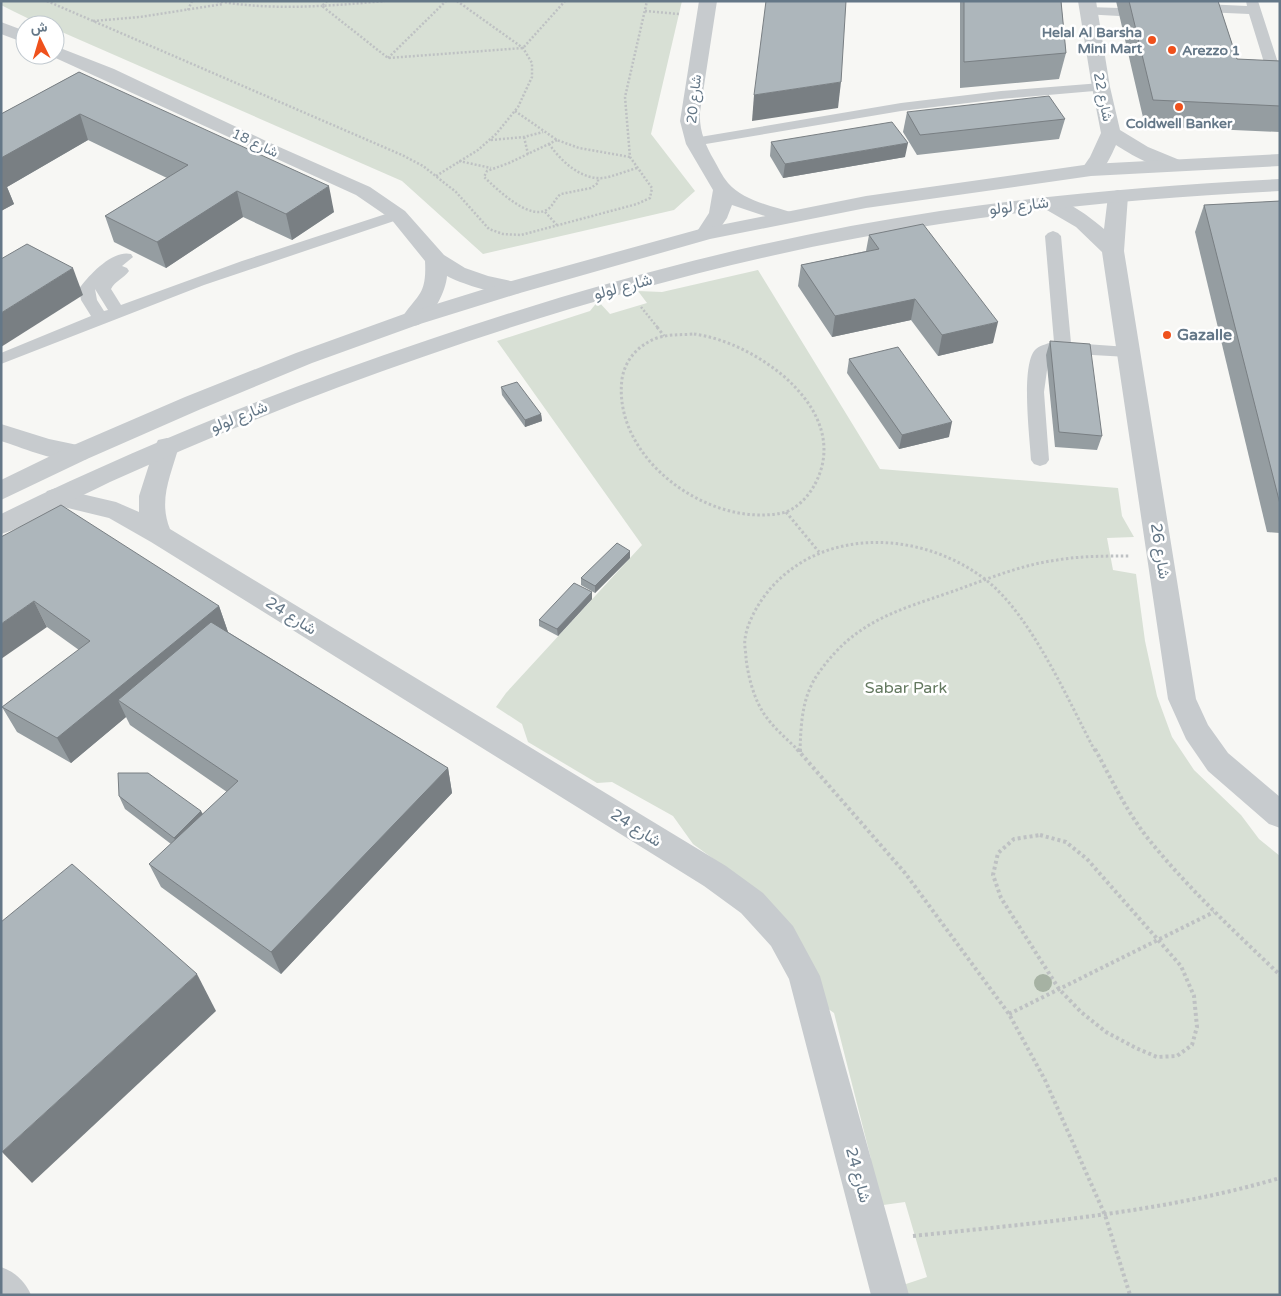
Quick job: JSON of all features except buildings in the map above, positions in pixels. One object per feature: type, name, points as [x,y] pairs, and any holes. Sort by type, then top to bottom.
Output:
[{"type":"street","name":"شارع 20","points":[[708,1],[689,121],[694,142],[722,189],[741,201],[762,210],[787,217]]},
{"type":"street","name":"شارع 22","points":[[1087,5],[1111,133],[1103,152],[1091,170]]},
{"type":"street","points":[[1,27],[15,33]]},
{"type":"street","points":[[1,43],[15,38]]},
{"type":"street","name":"شارع 18","points":[[65,56],[99,77],[363,191],[398,215],[436,260],[456,273],[483,282],[512,288]]},
{"type":"street","name":"شارع 22","points":[[1111,133],[1128,146],[1175,165]]},
{"type":"street","name":"شارع لولو","points":[[1,491],[78,453],[193,403],[412,319],[607,260],[707,233],[953,188],[1091,170],[1280,160]]},
{"type":"street","name":"شارع لولو","points":[[1,525],[56,497],[167,446],[318,386],[474,330],[624,286],[753,254],[878,227],[958,213],[1047,202],[1118,196],[1237,187],[1280,186]]},
{"type":"street","points":[[707,233],[718,219],[723,204],[722,189]]},
{"type":"street","name":"شارع 26","points":[[1118,196],[1113,251],[1182,699],[1196,731],[1218,762],[1280,816]]},
{"type":"street","points":[[1047,202],[1083,222],[1100,236],[1113,251]]},
{"type":"street","points":[[412,319],[430,300],[438,280],[436,260]]},
{"type":"street","points":[[607,260],[624,286]]},
{"type":"street","points":[[1,432],[48,447],[78,453]]},
{"type":"street","points":[[160,535],[152,516],[152,496],[167,446]]},
{"type":"street","name":"شارع 24","points":[[56,497],[116,511],[160,535],[715,876],[752,903],[782,936],[804,976],[890,1295]]},
{"type":"lane","points":[[1087,5],[1118,8]]},
{"type":"lane","points":[[1209,10],[1255,9],[1278,87]]},
{"type":"lane","points":[[694,142],[901,107],[1101,87]]},
{"type":"lane","points":[[1,359],[101,318],[278,253],[398,215]]},
{"type":"lane","points":[[1053,236],[1063,347]]},
{"type":"lane","points":[[101,318],[88,300],[87,289],[95,277],[130,260],[104,285],[105,293],[118,312]]},
{"type":"lane","points":[[1040,460],[1035,384],[1042,353],[1048,349],[1063,347],[1128,352]]},
{"type":"lane","points":[[1,1280],[16,1295]]},
{"type":"path","points":[[46,1],[402,155],[436,176],[456,192],[489,229],[503,234],[521,235],[637,204],[650,198],[653,193],[652,188],[630,157],[625,97],[647,1]]},
{"type":"path","points":[[188,10],[192,1]]},
{"type":"path","points":[[218,1],[250,6],[322,6],[385,1]]},
{"type":"path","points":[[322,6],[327,1]]},
{"type":"path","points":[[388,58],[446,1]]},
{"type":"path","points":[[436,176],[491,140],[515,111],[532,79],[533,68],[530,58],[523,48],[457,1]]},
{"type":"path","points":[[322,6],[388,58],[523,48],[565,1]]},
{"type":"path","points":[[92,21],[188,10],[226,3]]},
{"type":"path","points":[[515,111],[557,140],[587,150],[630,157]]},
{"type":"path","points":[[491,140],[524,137],[544,132]]},
{"type":"path","points":[[524,137],[528,154]]},
{"type":"path","points":[[557,140],[528,154],[491,168],[484,174],[487,180],[527,211],[545,212],[557,225]]},
{"type":"path","points":[[549,144],[566,164],[598,178],[637,168]]},
{"type":"path","points":[[458,161],[491,168]]},
{"type":"path","points":[[545,212],[560,194],[594,187],[598,183],[598,178]]},
{"type":"path","points":[[624,286],[664,336]]},
{"type":"path","points":[[694,334],[719,338],[749,352],[797,389],[813,412],[823,437],[824,458],[819,478],[807,498],[786,512],[755,516],[722,509],[693,496],[650,461],[634,442],[625,421],[620,400],[621,380],[627,360],[636,349],[664,336],[694,334]]},
{"type":"path","points":[[786,512],[819,552]]},
{"type":"path","points":[[1130,1295],[1105,1215],[1045,1080],[1009,1014],[905,872],[800,752],[766,717],[748,678],[745,639],[758,603],[783,574],[819,552],[860,542],[906,544],[949,557],[986,580],[1013,608],[1034,638],[1124,803],[1149,840],[1214,912],[1280,975]]},
{"type":"path","points":[[800,752],[802,710],[819,672],[846,640],[883,616],[986,580],[1055,560],[1092,556],[1130,556],[1161,562]]},
{"type":"path","points":[[1040,835],[1066,842],[1087,859],[1158,940],[1181,966],[1194,996],[1197,1027],[1192,1045],[1177,1056],[1157,1057],[1136,1048],[1106,1032],[1080,1012],[1059,988],[1001,898],[992,876],[998,853],[1014,839],[1040,835]]},
{"type":"path","points":[[1009,1014],[1214,912]]},
{"type":"path","points":[[875,1240],[1105,1215],[1228,1193],[1280,1178]]},
{"type":"green space","points":[[1,1],[682,1],[651,134],[695,191],[674,210],[483,254],[402,181],[65,33],[65,15],[21,15],[1,5]]},
{"type":"green space","name":"Sabar Park","points":[[758,270],[880,469],[1118,488],[1122,516],[1134,537],[1107,538],[1113,570],[1136,574],[1145,641],[1157,696],[1172,737],[1194,770],[1241,815],[1259,839],[1280,856],[1280,1295],[897,1295],[894,1288],[927,1277],[905,1202],[869,1207],[867,1193],[871,1159],[834,1013],[817,1001],[741,879],[693,844],[673,816],[612,782],[597,783],[528,742],[522,724],[496,707],[506,693],[642,545],[497,341],[590,311],[598,301],[610,314],[647,303],[638,291],[662,292]]},
{"type":"place","name":"Helal Al Barsha Mini Mart","points":[[1152,40]]},
{"type":"place","name":"Arezzo 1","points":[[1172,50]]},
{"type":"place","name":"Coldwell Banker","points":[[1179,107]]},
{"type":"place","name":"Gazalle","points":[[1167,335]]}]
